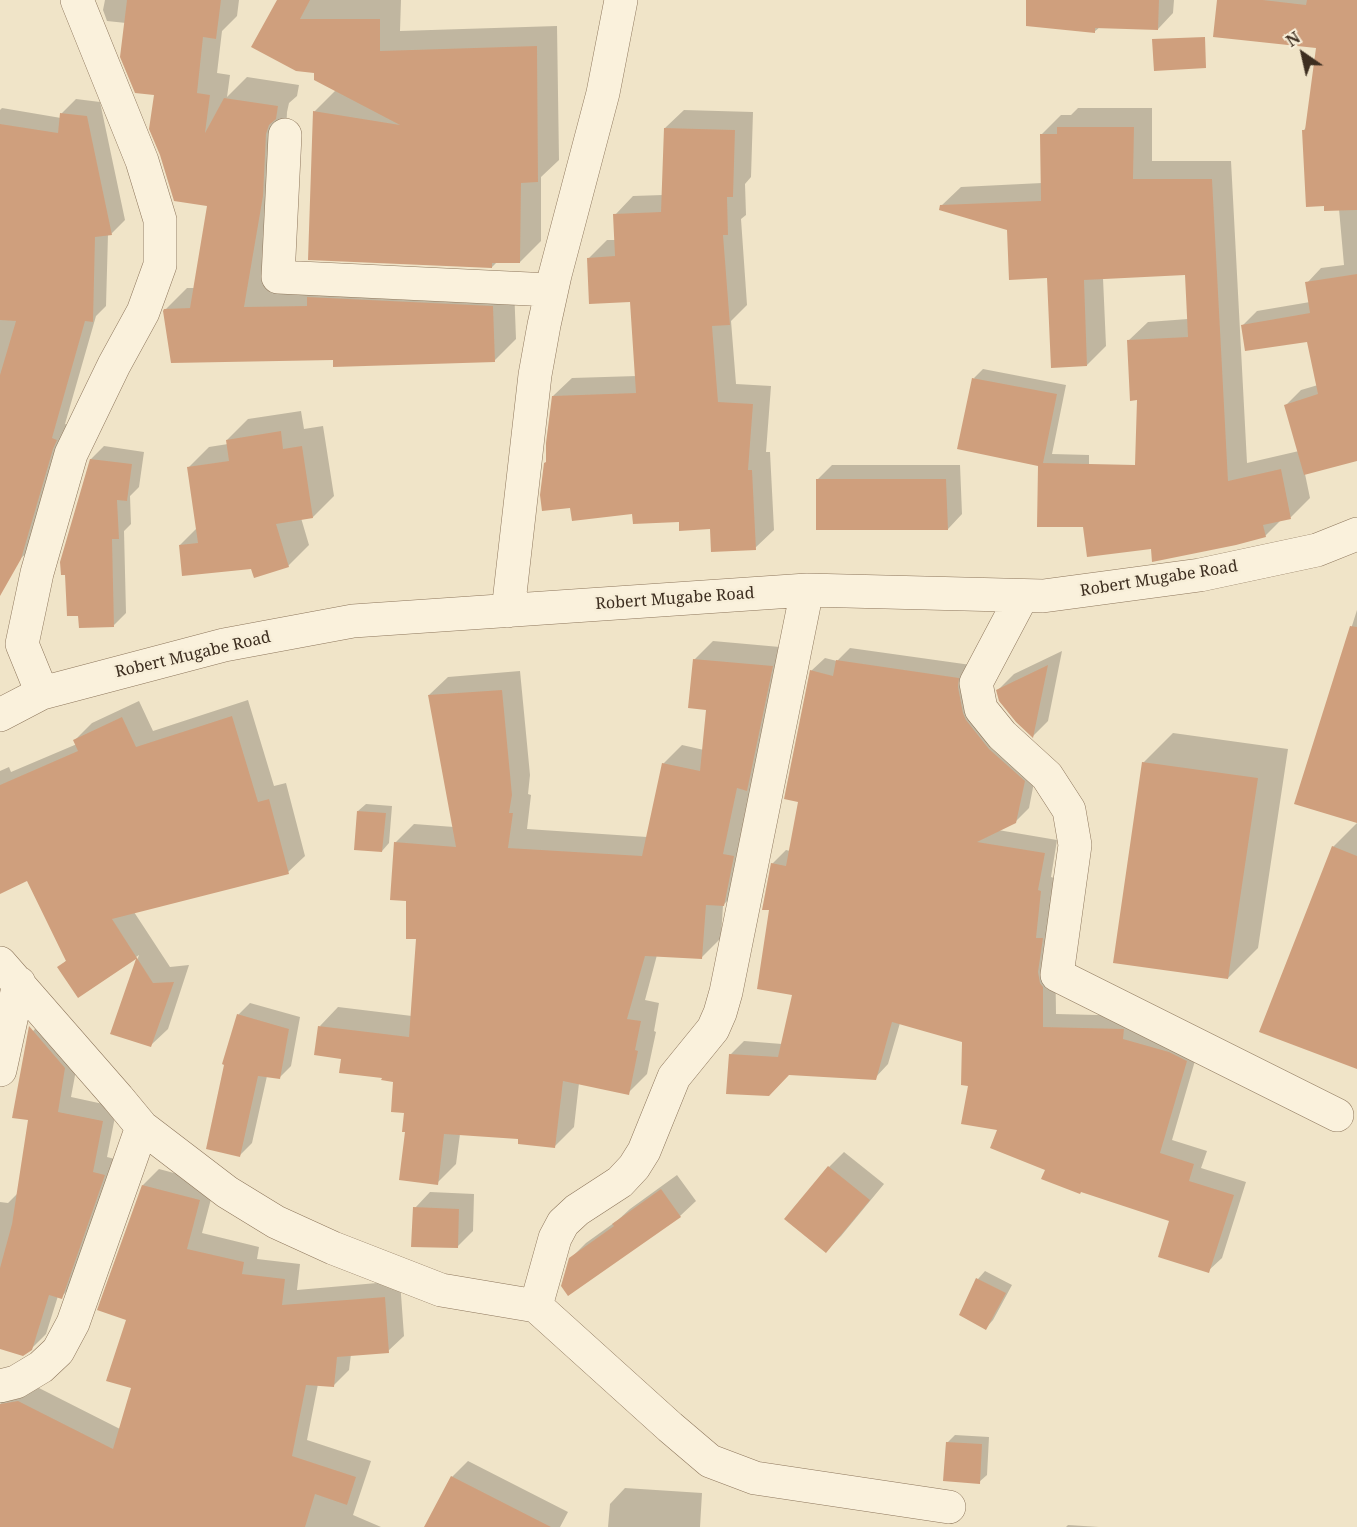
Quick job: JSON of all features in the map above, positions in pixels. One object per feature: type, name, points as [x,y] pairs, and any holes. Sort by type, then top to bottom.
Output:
[{"type":"street","points":[[42,693],[22,644],[37,573],[71,454],[114,365],[143,312],[160,265],[160,220],[142,161],[77,0]]},
{"type":"street","points":[[508,611],[535,375],[551,290],[603,93],[621,0]]},
{"type":"street","points":[[285,135],[278,277],[551,290]]},
{"type":"street","name":"Robert Mugabe Road","points":[[0,715],[42,693],[224,645],[353,621],[807,590],[1043,597],[1200,574],[1317,550],[1357,534]]},
{"type":"street","points":[[536,1306],[555,1238],[563,1223],[577,1210],[620,1182],[634,1167],[644,1150],[674,1077],[713,1029],[720,1013],[807,590]]},
{"type":"street","points":[[1022,596],[976,683],[981,709],[1002,735],[1047,776],[1069,810],[1075,845],[1057,975],[1337,1115]]},
{"type":"street","points":[[9,973],[142,1127],[227,1192],[285,1226],[333,1248],[441,1290],[536,1306],[710,1461],[755,1478],[950,1507]]},
{"type":"street","points":[[0,1070],[9,973]]},
{"type":"street","points":[[0,1386],[16,1382],[41,1367],[58,1351],[73,1323],[142,1127]]},
{"type":"building","points":[[127,0],[221,0],[216,39],[203,37],[197,93],[210,95],[205,133],[224,98],[278,106],[276,119],[269,125],[266,134],[263,196],[244,307],[307,306],[307,297],[493,306],[495,362],[333,367],[333,360],[171,363],[163,311],[164,309],[190,308],[207,206],[174,201],[160,155],[149,129],[154,95],[135,93],[120,57]]},
{"type":"building","points":[[277,0],[310,0],[300,19],[380,19],[380,51],[537,46],[538,182],[521,183],[520,263],[492,263],[492,268],[308,260],[313,111],[400,125],[314,80],[314,73],[296,71],[251,47]]},
{"type":"building","points":[[1026,0],[1159,0],[1158,30],[1095,28],[1095,33],[1026,26]]},
{"type":"building","points":[[1217,0],[1263,0],[1306,5],[1307,0],[1357,0],[1357,210],[1324,211],[1324,206],[1306,207],[1302,130],[1305,130],[1316,48],[1213,37]]},
{"type":"building","points":[[1205,37],[1206,68],[1154,71],[1152,39]]},
{"type":"building","points":[[60,113],[87,116],[112,235],[95,237],[93,322],[85,321],[52,438],[57,440],[21,559],[0,596],[0,375],[16,321],[0,320],[0,124],[58,133]]},
{"type":"building","points":[[1057,127],[1134,127],[1133,179],[1212,179],[1228,481],[1281,469],[1291,519],[1263,525],[1266,537],[1152,562],[1151,549],[1087,557],[1083,527],[1037,527],[1038,466],[957,449],[972,378],[1057,394],[1043,463],[1135,465],[1137,400],[1130,401],[1127,340],[1188,337],[1185,275],[1084,280],[1087,366],[1051,368],[1047,278],[1009,280],[1007,230],[939,210],[940,205],[1041,201],[1040,134],[1057,134]]},
{"type":"building","points":[[664,128],[735,130],[733,197],[727,197],[728,235],[723,235],[730,325],[712,326],[718,402],[753,404],[748,470],[752,470],[756,550],[711,552],[710,529],[679,531],[679,522],[633,524],[632,514],[572,521],[570,508],[542,511],[540,495],[546,462],[552,396],[636,393],[630,302],[589,304],[587,258],[615,256],[613,214],[661,212]]},
{"type":"building","points":[[1357,274],[1357,461],[1304,475],[1284,405],[1318,394],[1307,342],[1245,351],[1241,325],[1310,313],[1305,282]]},
{"type":"building","points":[[281,431],[283,449],[302,446],[313,518],[276,524],[289,567],[254,578],[251,569],[182,576],[179,545],[198,543],[187,467],[229,461],[226,440]]},
{"type":"building","points":[[90,459],[132,464],[127,501],[117,500],[119,539],[112,539],[114,627],[79,628],[78,616],[67,616],[65,575],[61,575],[60,562]]},
{"type":"building","points":[[816,479],[946,479],[948,530],[816,530]]},
{"type":"building","points":[[1350,626],[1357,627],[1357,823],[1294,804]]},
{"type":"building","points":[[693,659],[773,666],[747,791],[737,788],[723,854],[734,856],[724,906],[706,905],[702,959],[645,956],[627,1019],[641,1021],[635,1050],[638,1051],[629,1095],[563,1081],[555,1148],[518,1144],[518,1139],[444,1134],[438,1185],[399,1180],[405,1132],[402,1132],[404,1113],[391,1112],[393,1082],[381,1080],[382,1078],[339,1073],[341,1059],[314,1055],[318,1026],[409,1037],[416,939],[406,939],[406,901],[390,900],[394,842],[456,847],[428,695],[502,690],[512,795],[509,813],[513,813],[508,848],[642,856],[662,763],[700,771],[706,710],[688,708]]},
{"type":"building","points":[[836,660],[959,678],[958,687],[966,720],[989,749],[1025,781],[1016,823],[977,842],[1045,853],[1038,890],[1041,891],[1036,938],[1043,938],[1038,972],[1043,987],[1043,1027],[1124,1029],[1123,1039],[1169,1052],[1187,1061],[1160,1153],[1194,1164],[1189,1181],[1234,1195],[1209,1273],[1158,1257],[1169,1221],[1081,1192],[1080,1194],[1041,1179],[1045,1170],[990,1148],[997,1130],[961,1124],[968,1086],[961,1085],[962,1042],[892,1022],[876,1080],[789,1075],[769,1096],[726,1094],[729,1054],[778,1057],[792,995],[757,989],[769,910],[762,910],[771,863],[786,866],[798,802],[784,799],[810,670],[833,676]]},
{"type":"building","points":[[1048,665],[1033,738],[999,701],[996,690]]},
{"type":"building","points":[[232,716],[258,802],[269,799],[289,874],[112,919],[153,983],[174,982],[151,1047],[110,1034],[136,959],[78,998],[57,967],[66,961],[27,881],[0,894],[0,785],[78,751],[73,740],[122,717],[136,747]]},
{"type":"building","points":[[1142,762],[1258,778],[1228,979],[1113,963]]},
{"type":"building","points":[[357,811],[386,813],[382,852],[354,850]]},
{"type":"building","points":[[1332,846],[1357,856],[1357,1069],[1259,1032]]},
{"type":"building","points":[[237,1014],[289,1029],[280,1079],[258,1076],[240,1157],[206,1149],[224,1065],[222,1064]]},
{"type":"building","points":[[29,1026],[65,1068],[58,1112],[103,1121],[93,1172],[105,1175],[62,1299],[49,1295],[32,1350],[23,1356],[0,1349],[0,1268],[12,1224],[28,1120],[12,1118]]},
{"type":"building","points":[[828,1166],[870,1200],[826,1253],[784,1219]]},
{"type":"building","points":[[142,1185],[200,1200],[187,1249],[244,1262],[242,1274],[285,1279],[282,1305],[385,1297],[389,1353],[337,1357],[334,1387],[306,1385],[292,1456],[356,1477],[347,1505],[315,1494],[305,1527],[0,1527],[0,1404],[18,1401],[113,1449],[131,1388],[106,1381],[126,1320],[97,1310]]},
{"type":"building","points":[[661,1189],[681,1217],[568,1296],[561,1286],[569,1258]]},
{"type":"building","points":[[413,1207],[459,1209],[458,1248],[411,1247]]},
{"type":"building","points":[[976,1278],[1006,1293],[986,1330],[959,1315]]},
{"type":"building","points":[[946,1442],[982,1444],[980,1484],[943,1481]]},
{"type":"building","points":[[451,1476],[551,1527],[424,1527]]}]
